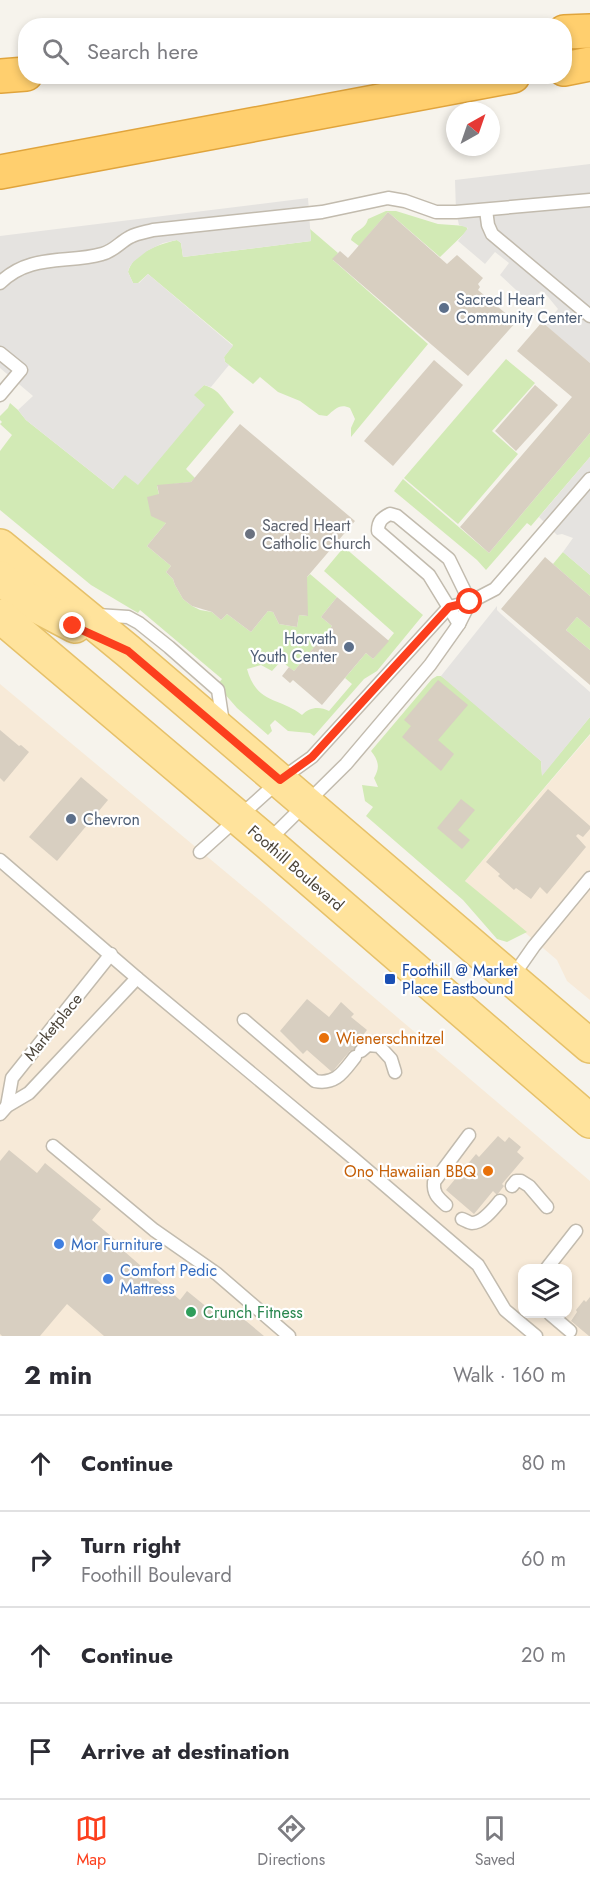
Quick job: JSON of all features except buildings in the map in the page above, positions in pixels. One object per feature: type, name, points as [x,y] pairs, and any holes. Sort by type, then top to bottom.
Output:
[{"type":"highway","points":[[572,31],[590,30]]},
{"type":"highway","points":[[572,67],[590,64]]},
{"type":"highway","points":[[0,76],[18,75]]},
{"type":"highway","points":[[0,172],[470,84]]},
{"type":"main road","points":[[0,546],[225,733],[590,1046]]},
{"type":"main road","points":[[0,578],[35,605],[54,616],[128,651]]},
{"type":"main road","name":"Foothill Boulevard","points":[[0,616],[267,842],[590,1122]]},
{"type":"lane","points":[[0,283],[25,267],[46,260],[105,254],[130,237],[153,230],[322,212],[388,198],[405,201],[436,212],[486,210],[590,200]]},
{"type":"lane","points":[[486,210],[492,234],[590,316]]},
{"type":"lane","points":[[0,352],[21,370],[0,395]]},
{"type":"lane","points":[[200,852],[280,780],[312,757],[449,607],[470,602],[495,589],[590,479]]},
{"type":"lane","points":[[459,624],[429,575],[378,531],[382,518],[390,514],[398,516],[449,559],[470,602]]},
{"type":"lane","points":[[267,842],[346,764],[430,665],[459,624],[470,602]]},
{"type":"lane","points":[[83,614],[128,617],[140,623],[169,647],[218,690],[225,733]]},
{"type":"lane","points":[[0,860],[478,1265],[505,1310],[536,1336]]},
{"type":"lane","points":[[512,978],[534,946],[590,879]]},
{"type":"lane","name":"Marketplace","points":[[3,1110],[12,1078],[111,954]]},
{"type":"lane","name":"Marketplace","points":[[3,1110],[29,1093],[137,978]]},
{"type":"lane","points":[[244,1020],[315,1081],[324,1083],[332,1081],[368,1045],[379,1046],[391,1059],[395,1072]]},
{"type":"lane","points":[[446,1205],[436,1196],[433,1189],[434,1182],[469,1135]]},
{"type":"lane","points":[[53,1146],[154,1230],[217,1274],[289,1336]]},
{"type":"lane","points":[[512,1186],[516,1181],[521,1180],[547,1207]]},
{"type":"lane","points":[[462,1219],[472,1223],[480,1220],[500,1201]]},
{"type":"lane","points":[[551,1264],[576,1231]]},
{"type":"lane","points":[[555,1318],[570,1331]]},
{"type":"shaded area","points":[[590,164],[590,363],[545,325],[558,309],[544,292],[541,291],[530,303],[500,275],[509,263],[495,252],[485,264],[458,241],[468,228],[459,225],[456,212],[455,180]]},
{"type":"shaded area","points":[[308,198],[311,241],[183,257],[181,243],[177,240],[163,243],[147,251],[129,268],[128,272],[133,283],[139,283],[148,274],[233,346],[224,357],[225,362],[229,365],[211,387],[204,385],[194,395],[205,405],[138,485],[125,475],[113,489],[26,420],[18,410],[33,396],[0,368],[0,236]]},
{"type":"shaded area","points":[[590,457],[590,575],[563,552],[573,538],[562,534],[557,535],[539,517]]},
{"type":"shaded area","points":[[497,606],[501,614],[590,692],[590,717],[542,776],[541,761],[441,676]]},
{"type":"shaded area","points":[[0,684],[257,898],[590,1181],[590,1336],[0,1336]]},
{"type":"shaded area","points":[[590,735],[590,1000],[567,981],[557,960],[465,881]]},
{"type":"green space","points":[[386,211],[396,211],[438,224],[466,226],[468,230],[440,257],[388,212],[359,246],[351,240],[368,219]]},
{"type":"green space","points":[[310,229],[338,253],[333,260],[428,344],[351,437],[351,428],[355,419],[350,408],[340,406],[327,416],[319,415],[300,401],[278,392],[260,377],[253,384],[225,362],[224,357],[233,345],[148,274],[137,284],[133,283],[128,272],[135,259],[141,254],[177,240],[181,243],[183,257],[311,241]]},
{"type":"green space","points":[[506,359],[535,383],[492,431],[518,454],[458,524],[404,478]]},
{"type":"green space","points":[[204,385],[218,393],[234,412],[186,469],[195,478],[191,482],[157,486],[166,523],[147,546],[171,566],[166,572],[173,579],[183,599],[200,610],[212,612],[221,620],[227,614],[251,632],[268,611],[273,612],[279,624],[297,627],[299,615],[307,616],[307,577],[310,574],[337,597],[321,617],[332,626],[294,671],[281,661],[272,671],[261,665],[247,669],[257,689],[263,695],[302,715],[315,708],[329,711],[352,684],[345,678],[366,653],[373,659],[394,633],[324,571],[344,547],[423,615],[377,671],[364,679],[314,736],[310,733],[288,731],[275,720],[270,725],[272,731],[268,735],[237,708],[217,685],[222,679],[140,610],[138,613],[91,585],[0,510],[0,451],[12,435],[0,424],[2,422],[0,416],[10,403],[26,420],[113,489],[125,474],[138,484],[204,405],[193,395]]},
{"type":"green space","points":[[590,433],[590,457],[531,526],[527,523],[486,570],[394,491],[403,479],[489,553]]},
{"type":"green space","points":[[563,552],[590,575],[590,596],[553,564]]},
{"type":"green space","points":[[577,617],[590,628],[590,650],[566,630]]},
{"type":"green space","points":[[437,676],[448,681],[541,761],[542,775],[590,717],[590,734],[465,881],[527,932],[507,942],[497,939],[463,900],[366,816],[373,807],[365,801],[362,785],[378,787],[374,778],[378,764],[371,751]]},
{"type":"place","name":"Sacred Heart Community Center","points":[[444,308]]},
{"type":"place","name":"Sacred Heart Catholic Church","points":[[250,534]]},
{"type":"place","name":"Horvath Youth Center","points":[[349,647]]},
{"type":"place","name":"Chevron","points":[[71,819]]},
{"type":"place","name":"Foothill @ Market Place Eastbound","points":[[390,979]]},
{"type":"place","name":"Wienerschnitzel","points":[[324,1038]]},
{"type":"place","name":"Ono Hawaiian BBQ","points":[[488,1171]]},
{"type":"place","name":"Mor Furniture","points":[[59,1244]]},
{"type":"place","name":"Comfort Pedic Mattress","points":[[108,1279]]},
{"type":"place","name":"Crunch Fitness","points":[[191,1312]]},
{"type":"route","points":[[73,626],[128,651],[280,780],[312,757],[449,607],[470,602]]}]
